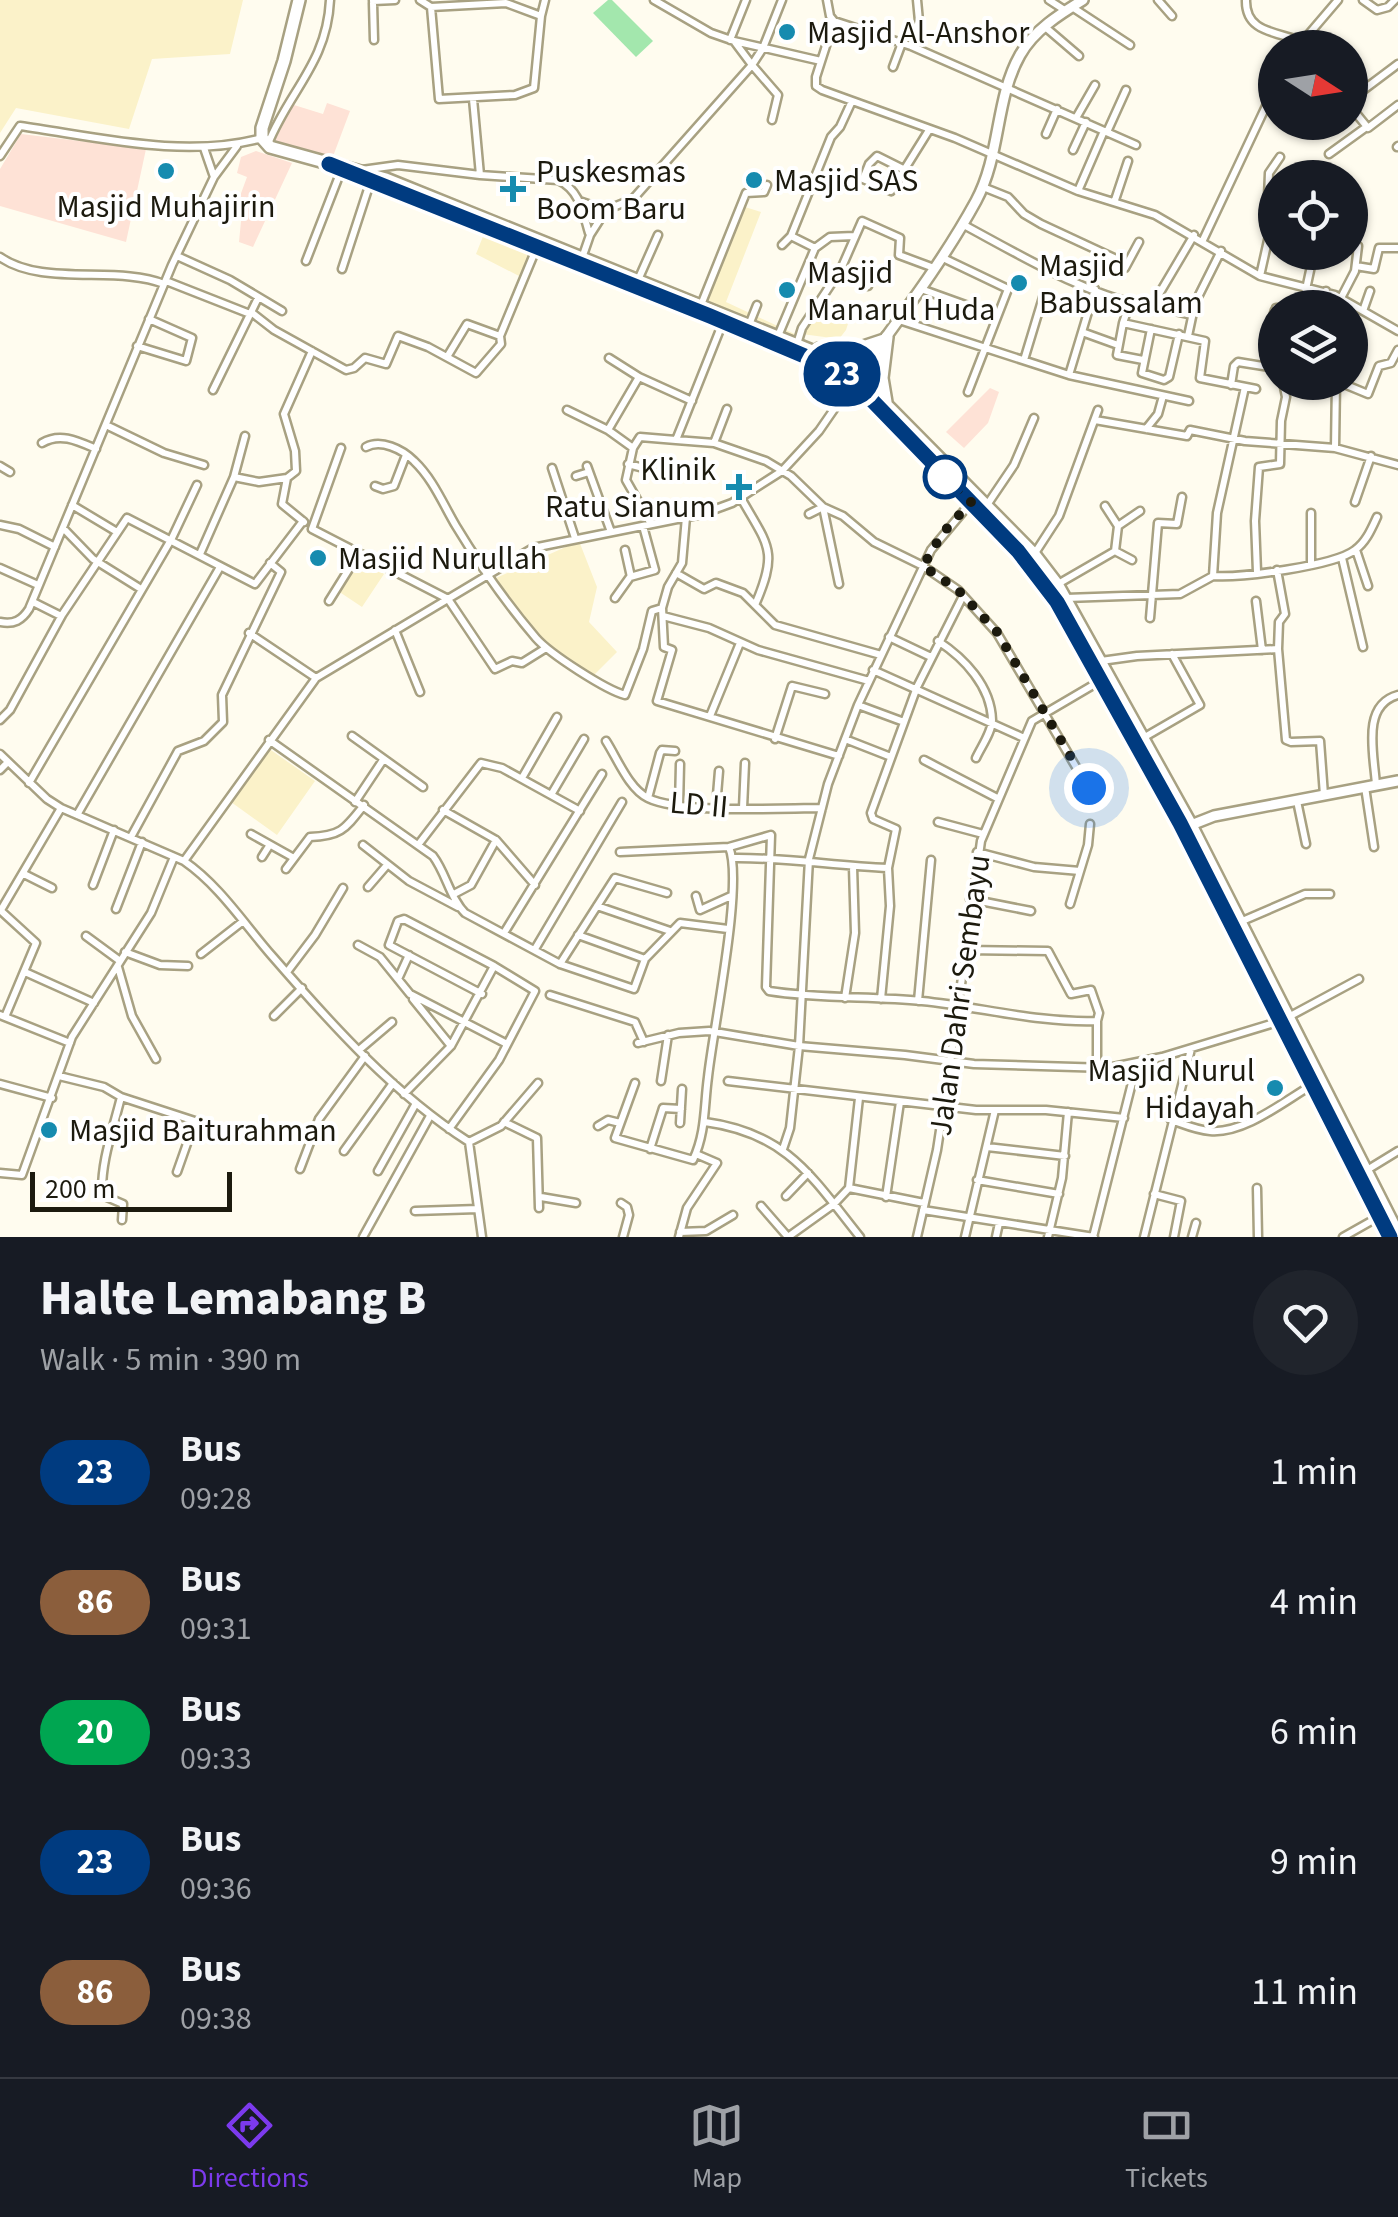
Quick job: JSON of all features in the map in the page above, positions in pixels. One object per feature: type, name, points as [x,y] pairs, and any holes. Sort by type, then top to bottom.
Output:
[{"type":"highway","points":[[299,0],[260,141],[360,170],[538,244]]},
{"type":"highway","points":[[329,164],[838,360],[870,399],[1034,554],[1065,598],[1100,661],[1105,678],[1239,923],[1313,1084],[1383,1214],[1398,1234]]},
{"type":"highway","points":[[581,260],[855,379],[886,404],[978,501],[1040,576],[1142,738],[1366,1171],[1390,1237]]},
{"type":"highway","points":[[801,347],[857,349],[886,339],[882,378],[886,404]]},
{"type":"highway","points":[[833,368],[839,378],[840,401],[855,396],[870,399]]},
{"type":"street","points":[[0,156],[20,126],[204,148],[260,141],[322,44],[330,0]]},
{"type":"street","points":[[374,40],[373,1],[395,0]]},
{"type":"street","points":[[420,0],[431,6],[506,3],[541,16]]},
{"type":"street","points":[[431,6],[439,100],[473,99],[528,93],[534,88],[545,0]]},
{"type":"street","points":[[654,0],[712,34],[821,61]]},
{"type":"street","points":[[732,41],[746,0]]},
{"type":"street","points":[[581,260],[590,234],[606,210],[632,199],[752,65],[782,0]]},
{"type":"street","points":[[827,0],[834,21],[911,46],[1136,145]]},
{"type":"street","points":[[911,46],[918,21],[917,0]]},
{"type":"street","points":[[1050,0],[1130,45]]},
{"type":"street","points":[[855,379],[921,289],[983,187],[1021,52],[1044,26],[1083,0]]},
{"type":"street","points":[[1158,0],[1172,16]]},
{"type":"street","points":[[1246,0],[1246,16],[1254,26],[1269,30]]},
{"type":"street","points":[[1310,30],[1338,0]]},
{"type":"street","points":[[1362,0],[1378,10],[1395,0]]},
{"type":"street","points":[[834,21],[816,86],[1078,191],[1155,215],[1260,276],[1319,290]]},
{"type":"street","points":[[1044,26],[1079,56]]},
{"type":"street","points":[[732,41],[778,96],[772,120]]},
{"type":"street","points":[[893,66],[902,43]]},
{"type":"street","points":[[1368,88],[1398,64]]},
{"type":"street","points":[[1076,118],[1094,85]]},
{"type":"street","points":[[1078,191],[1126,90]]},
{"type":"street","points":[[473,99],[480,175]]},
{"type":"street","points":[[815,248],[788,241],[831,136],[838,131],[852,101]]},
{"type":"street","points":[[1368,126],[1398,105]]},
{"type":"street","points":[[1046,134],[1057,108]]},
{"type":"street","points":[[1073,150],[1086,122]]},
{"type":"street","points":[[1203,240],[1258,122]]},
{"type":"street","points":[[907,170],[877,156],[862,178],[890,192],[907,170],[929,130]]},
{"type":"street","points":[[1329,154],[1348,140]]},
{"type":"street","points":[[0,622],[20,620],[33,602],[149,318],[214,177],[236,146]]},
{"type":"street","points":[[204,148],[214,177]]},
{"type":"street","points":[[1115,200],[1128,161]]},
{"type":"street","points":[[360,170],[393,165],[558,180],[567,184],[579,201],[590,234]]},
{"type":"street","points":[[306,261],[341,171]]},
{"type":"street","points":[[342,269],[371,180]]},
{"type":"street","points":[[701,305],[746,193],[764,192],[767,185]]},
{"type":"street","points":[[983,187],[1008,197],[1024,214],[1041,224],[1126,266],[1139,242]]},
{"type":"street","points":[[579,201],[606,210]]},
{"type":"street","points":[[801,347],[802,328],[840,268],[863,221],[900,238],[899,255],[934,268]]},
{"type":"street","points":[[962,224],[1096,289],[1130,302],[1192,314]]},
{"type":"street","points":[[638,280],[658,235]]},
{"type":"street","points":[[1152,306],[1194,235]]},
{"type":"street","points":[[778,337],[815,248],[830,237],[854,236]]},
{"type":"street","points":[[0,257],[9,263],[45,271],[139,276],[165,283],[250,313],[346,370],[365,358],[386,364],[398,336],[476,373],[501,344],[500,336],[538,244]]},
{"type":"street","points":[[1368,269],[1374,270],[1380,248],[1398,248]]},
{"type":"street","points":[[1151,329],[1143,375],[1168,379],[1194,303],[1221,251]]},
{"type":"street","points":[[177,256],[230,280],[282,311]]},
{"type":"street","points":[[941,257],[1008,288],[968,392]]},
{"type":"street","points":[[840,268],[868,286]]},
{"type":"street","points":[[1260,276],[1261,270]]},
{"type":"street","points":[[1308,290],[1311,270]]},
{"type":"street","points":[[921,289],[996,316]]},
{"type":"street","points":[[1070,375],[1096,289]]},
{"type":"street","points":[[1368,296],[1370,291]]},
{"type":"street","points":[[1024,360],[1044,294]]},
{"type":"street","points":[[214,390],[258,298]]},
{"type":"street","points":[[1130,302],[1118,345],[1119,357],[1143,360]]},
{"type":"street","points":[[749,325],[757,305]]},
{"type":"street","points":[[1368,314],[1398,331]]},
{"type":"street","points":[[137,346],[186,361],[192,338],[149,318]]},
{"type":"street","points":[[900,320],[1105,385],[1189,401]]},
{"type":"street","points":[[676,440],[723,322]]},
{"type":"street","points":[[1124,323],[1206,343],[1200,378],[1256,389]]},
{"type":"street","points":[[447,357],[466,324],[500,336]]},
{"type":"street","points":[[1082,332],[1118,345]]},
{"type":"street","points":[[1368,394],[1380,366],[1391,363],[1398,350]]},
{"type":"street","points":[[234,476],[259,482],[287,478],[296,470],[284,414],[312,351]]},
{"type":"street","points":[[609,358],[639,377],[692,400]]},
{"type":"street","points":[[1231,385],[1238,362],[1258,365]]},
{"type":"street","points":[[608,430],[639,377]]},
{"type":"street","points":[[1213,576],[1213,535],[1245,387]]},
{"type":"street","points":[[1146,429],[1158,414],[1163,396]]},
{"type":"street","points":[[1258,572],[1255,521],[1259,468],[1280,465],[1286,400]]},
{"type":"street","points":[[1335,448],[1337,400]]},
{"type":"street","points":[[184,862],[316,678],[533,548],[713,511],[741,498],[782,471],[820,431],[840,401]]},
{"type":"street","points":[[714,443],[727,409]]},
{"type":"street","points":[[567,410],[608,430],[633,448]]},
{"type":"street","points":[[1034,554],[1059,516],[1098,410]]},
{"type":"street","points":[[783,1149],[800,1046],[809,859],[838,756],[923,566],[942,534],[1014,465],[1034,418]]},
{"type":"street","points":[[1095,420],[1186,436],[1190,430],[1234,439],[1335,448],[1398,466]]},
{"type":"street","points":[[106,425],[164,453],[204,465]]},
{"type":"street","points":[[200,554],[234,476],[245,436]]},
{"type":"street","points":[[615,598],[631,576],[655,569],[647,525],[627,485],[628,464],[640,437],[714,443],[752,455],[804,486],[823,507],[843,516],[874,542],[923,566],[963,595],[997,632],[1089,788]]},
{"type":"street","points":[[42,443],[66,438],[96,448]]},
{"type":"street","points":[[366,447],[383,444],[406,455],[425,474],[489,574],[546,648],[596,683],[626,696],[652,611],[709,628],[740,644],[869,680]]},
{"type":"street","points":[[312,529],[340,448]]},
{"type":"street","points":[[374,486],[394,486],[406,455]]},
{"type":"street","points":[[1356,502],[1371,456]]},
{"type":"street","points":[[628,464],[652,470]]},
{"type":"street","points":[[0,466],[10,472]]},
{"type":"street","points":[[552,468],[575,538]]},
{"type":"street","points":[[576,476],[588,469],[611,532]]},
{"type":"street","points":[[287,478],[282,504],[312,529],[448,599],[495,669],[512,660],[522,663],[546,648]]},
{"type":"street","points":[[29,783],[172,538],[197,485]]},
{"type":"street","points":[[741,498],[770,556],[767,578],[755,605]]},
{"type":"street","points":[[1150,618],[1158,522],[1177,523],[1182,498]]},
{"type":"street","points":[[72,505],[117,532]]},
{"type":"street","points":[[1105,506],[1118,526],[1116,551]]},
{"type":"street","points":[[809,514],[823,507]]},
{"type":"street","points":[[823,507],[838,584]]},
{"type":"street","points":[[1118,526],[1140,510]]},
{"type":"street","points":[[1311,513],[1311,564]]},
{"type":"street","points":[[686,517],[682,563],[666,591],[662,612],[664,647],[672,650],[656,701],[838,756]]},
{"type":"street","points":[[1065,598],[1180,594],[1213,576],[1342,558],[1368,536],[1376,517]]},
{"type":"street","points":[[0,720],[10,710],[61,616],[129,518],[256,584],[303,521]]},
{"type":"street","points":[[0,525],[18,529],[54,547]]},
{"type":"street","points":[[63,528],[98,560],[141,589]]},
{"type":"street","points":[[625,550],[631,576]]},
{"type":"street","points":[[1356,550],[1368,586]]},
{"type":"street","points":[[1116,551],[1132,560]]},
{"type":"street","points":[[1056,584],[1116,551]]},
{"type":"street","points":[[329,600],[359,553]]},
{"type":"street","points":[[1342,558],[1364,647]]},
{"type":"street","points":[[131,836],[178,751],[204,741],[224,722],[222,695],[276,586],[280,572],[270,563]]},
{"type":"street","points":[[78,815],[220,566]]},
{"type":"street","points":[[0,568],[38,584]]},
{"type":"street","points":[[1277,570],[1285,614],[1278,622],[1278,649],[1286,740],[1320,741],[1324,795]]},
{"type":"street","points":[[676,573],[704,589],[716,584],[739,591],[775,625],[881,655]]},
{"type":"street","points":[[882,998],[890,906],[888,868],[896,830],[871,815],[917,688],[963,595]]},
{"type":"street","points":[[1256,601],[1262,650]]},
{"type":"street","points":[[33,602],[61,616]]},
{"type":"street","points":[[395,630],[420,692]]},
{"type":"street","points":[[250,633],[316,678]]},
{"type":"street","points":[[890,637],[931,657]]},
{"type":"street","points":[[938,641],[969,666],[986,696],[992,724],[976,758]]},
{"type":"street","points":[[710,716],[740,644]]},
{"type":"street","points":[[1100,661],[1278,649]]},
{"type":"street","points":[[1142,738],[1199,706],[1172,654]]},
{"type":"street","points":[[874,670],[1024,738]]},
{"type":"street","name":"Jalan Dahri Sembayu","points":[[917,1237],[944,1107],[970,899],[983,834],[1034,719],[1105,678]]},
{"type":"street","points":[[775,738],[792,686],[824,694]]},
{"type":"street","points":[[1374,847],[1370,786],[1375,713],[1382,701],[1398,695]]},
{"type":"street","points":[[858,705],[904,722]]},
{"type":"street","points":[[522,778],[557,717]]},
{"type":"street","points":[[352,736],[423,787]]},
{"type":"street","points":[[552,794],[584,739]]},
{"type":"street","points":[[845,739],[892,757]]},
{"type":"street","points":[[269,740],[418,845],[442,867],[459,908]]},
{"type":"street","name":"LD II","points":[[606,741],[636,789],[648,798],[680,806],[822,808]]},
{"type":"street","points":[[648,798],[660,753],[675,751]]},
{"type":"street","points":[[0,754],[61,808],[131,836],[206,876],[286,972],[362,1053],[415,1105],[469,1142]]},
{"type":"street","points":[[356,802],[383,760]]},
{"type":"street","points":[[924,760],[997,798]]},
{"type":"street","points":[[0,770],[8,762]]},
{"type":"street","points":[[743,808],[745,762]]},
{"type":"street","points":[[418,845],[481,763],[522,778],[580,811]]},
{"type":"street","points":[[680,764],[680,806]]},
{"type":"street","points":[[716,807],[719,771]]},
{"type":"street","points":[[504,933],[602,774]]},
{"type":"street","points":[[1187,827],[1208,818],[1398,780]]},
{"type":"street","points":[[1297,800],[1306,844]]},
{"type":"street","points":[[536,950],[622,802]]},
{"type":"street","points":[[286,869],[310,837],[332,837],[364,806]]},
{"type":"street","points":[[61,808],[0,910],[36,943],[2,1016],[70,1043]]},
{"type":"street","points":[[443,810],[496,840],[535,885]]},
{"type":"street","points":[[938,822],[983,834]]},
{"type":"street","points":[[1070,904],[1090,824]]},
{"type":"street","points":[[93,885],[114,830]]},
{"type":"street","points":[[251,834],[294,858]]},
{"type":"street","points":[[620,852],[728,846],[771,835],[766,987],[770,992],[918,1001],[1045,1020],[1097,1021]]},
{"type":"street","points":[[454,894],[471,885],[496,840]]},
{"type":"street","points":[[116,909],[142,842]]},
{"type":"street","points":[[363,844],[409,881],[560,964],[634,988],[644,960],[682,922],[728,929]]},
{"type":"street","points":[[262,857],[269,846]]},
{"type":"street","points":[[635,1082],[616,1139],[690,1161],[696,1154],[705,1122],[731,896],[732,858],[728,846]]},
{"type":"street","points":[[977,852],[1034,867],[1080,871]]},
{"type":"street","points":[[0,1173],[22,1175],[70,1043],[151,912],[174,857]]},
{"type":"street","points":[[732,858],[809,859],[888,868]]},
{"type":"street","points":[[918,1001],[930,860]]},
{"type":"street","points":[[368,887],[387,865]]},
{"type":"street","points":[[844,998],[855,934],[853,867]]},
{"type":"street","points":[[24,874],[52,888]]},
{"type":"street","points":[[560,964],[616,877],[666,893]]},
{"type":"street","points":[[286,972],[315,935],[343,888]]},
{"type":"street","points":[[1239,923],[1305,894],[1330,894]]},
{"type":"street","points":[[696,896],[700,910],[731,896]]},
{"type":"street","points":[[970,899],[1030,911]]},
{"type":"street","points":[[597,906],[670,930]]},
{"type":"street","points":[[380,957],[402,919],[535,991],[507,1044],[449,1130]]},
{"type":"street","points":[[201,954],[242,922]]},
{"type":"street","points":[[578,935],[644,960]]},
{"type":"street","points":[[86,936],[119,963],[132,1016],[156,1059]]},
{"type":"street","points":[[358,945],[380,957],[452,1046]]},
{"type":"street","points":[[388,945],[482,994]]},
{"type":"street","points":[[966,950],[1048,951],[1071,994],[1091,990],[1099,1013],[1097,1068]]},
{"type":"street","points":[[126,952],[160,965],[188,966]]},
{"type":"street","points":[[398,979],[409,955]]},
{"type":"street","points":[[404,1094],[452,1046],[494,966]]},
{"type":"street","points":[[25,972],[94,1003]]},
{"type":"street","points":[[550,995],[634,1022],[641,1042],[715,1032],[800,1046],[905,1054],[951,1062],[1097,1068],[1137,1064],[1285,1019],[1359,979]]},
{"type":"street","points":[[274,1016],[302,988]]},
{"type":"street","points":[[410,994],[507,1044]]},
{"type":"street","points":[[300,1168],[318,1120],[362,1053],[392,1022]]},
{"type":"street","points":[[660,1082],[668,1036]]},
{"type":"street","points":[[1144,1237],[1191,1049]]},
{"type":"street","points":[[850,1188],[968,1218],[1049,1234],[1093,1237],[1137,1064]]},
{"type":"street","points":[[59,1076],[104,1087],[204,1124]]},
{"type":"street","points":[[728,1081],[944,1107],[1124,1118]]},
{"type":"street","points":[[344,1152],[394,1083]]},
{"type":"street","points":[[0,1084],[52,1098]]},
{"type":"street","points":[[469,1142],[504,1122],[538,1084]]},
{"type":"street","points":[[1171,1120],[1206,1131],[1224,1131],[1313,1084]]},
{"type":"street","points":[[680,1122],[682,1089]]},
{"type":"street","points":[[122,1096],[102,1168],[102,1194],[123,1204],[122,1220]]},
{"type":"street","points":[[761,1206],[788,1237],[850,1188],[860,1098]]},
{"type":"street","points":[[886,1197],[900,1102]]},
{"type":"street","points":[[378,1171],[415,1105]]},
{"type":"street","points":[[650,1149],[662,1108],[681,1109]]},
{"type":"street","points":[[965,1237],[995,1110]]},
{"type":"street","points":[[1049,1234],[1065,1156],[1068,1112]]},
{"type":"street","points":[[363,1237],[430,1116]]},
{"type":"street","points":[[177,1172],[195,1120]]},
{"type":"street","points":[[598,1126],[608,1120],[620,1123]]},
{"type":"street","points":[[504,1122],[537,1138],[539,1208]]},
{"type":"street","points":[[705,1122],[744,1129],[783,1149],[808,1173],[860,1237]]},
{"type":"street","points":[[469,1142],[482,1237]]},
{"type":"street","points":[[986,1147],[1065,1156]]},
{"type":"street","points":[[1366,1171],[1398,1151]]},
{"type":"street","points":[[696,1154],[716,1163],[689,1204],[680,1234],[706,1232],[733,1215]]},
{"type":"street","points":[[786,1196],[808,1173]]},
{"type":"street","points":[[977,1180],[1059,1194]]},
{"type":"street","points":[[1257,1188],[1258,1237]]},
{"type":"street","points":[[1154,1194],[1181,1202],[1174,1237]]},
{"type":"street","points":[[540,1197],[576,1203]]},
{"type":"street","points":[[621,1203],[628,1210],[624,1235],[635,1237]]},
{"type":"street","points":[[415,1211],[478,1209]]},
{"type":"street","points":[[1342,1237],[1383,1214]]},
{"type":"street","points":[[996,1237],[998,1223]]},
{"type":"street","points":[[1192,1237],[1196,1223]]},
{"type":"shaded area","points":[[0,0],[243,0],[230,54],[152,59],[129,129],[16,108],[0,133]]},
{"type":"shaded area","points":[[608,0],[653,41],[636,57],[593,13]]},
{"type":"shaded area","points":[[327,103],[350,111],[332,159],[276,141],[276,132],[294,105],[323,114]]},
{"type":"shaded area","points":[[21,134],[146,149],[126,242],[0,206],[0,169]]},
{"type":"shaded area","points":[[256,151],[292,163],[253,247],[239,242],[242,211],[236,207],[247,177],[237,173],[241,157]]},
{"type":"shaded area","points":[[745,207],[761,212],[726,302],[799,336],[795,341],[704,304]]},
{"type":"shaded area","points":[[486,229],[533,247],[519,276],[476,254]]},
{"type":"shaded area","points":[[823,298],[853,308],[839,339],[802,334]]},
{"type":"shaded area","points":[[990,388],[999,392],[988,423],[964,448],[946,432]]},
{"type":"shaded area","points":[[579,541],[597,587],[589,622],[617,652],[593,676],[557,654],[534,631],[496,578]]},
{"type":"shaded area","points":[[359,558],[384,574],[362,607],[338,591]]},
{"type":"shaded area","points":[[268,748],[315,781],[277,835],[231,802]]},
{"type":"bus line","name":"23","points":[[329,164],[833,368],[863,391],[1018,551],[1057,602],[1180,823],[1390,1237]]},
{"type":"place","name":"Masjid Al-Anshor","points":[[787,32]]},
{"type":"place","name":"Masjid Muhajirin","points":[[166,171]]},
{"type":"place","name":"Masjid SAS","points":[[754,180]]},
{"type":"place","name":"Puskesmas Boom Baru","points":[[513,189]]},
{"type":"place","name":"Masjid Babussalam","points":[[1019,283]]},
{"type":"place","name":"Masjid Manarul Huda","points":[[787,290]]},
{"type":"place","name":"Klinik Ratu Sianum","points":[[739,487]]},
{"type":"place","name":"Masjid Nurullah","points":[[318,558]]},
{"type":"place","name":"Masjid Nurul Hidayah","points":[[1275,1088]]},
{"type":"place","name":"Masjid Baiturahman","points":[[49,1130]]},
{"type":"route","points":[[945,477],[971,502],[942,534],[923,566],[958,590],[997,632],[1089,788]]}]
